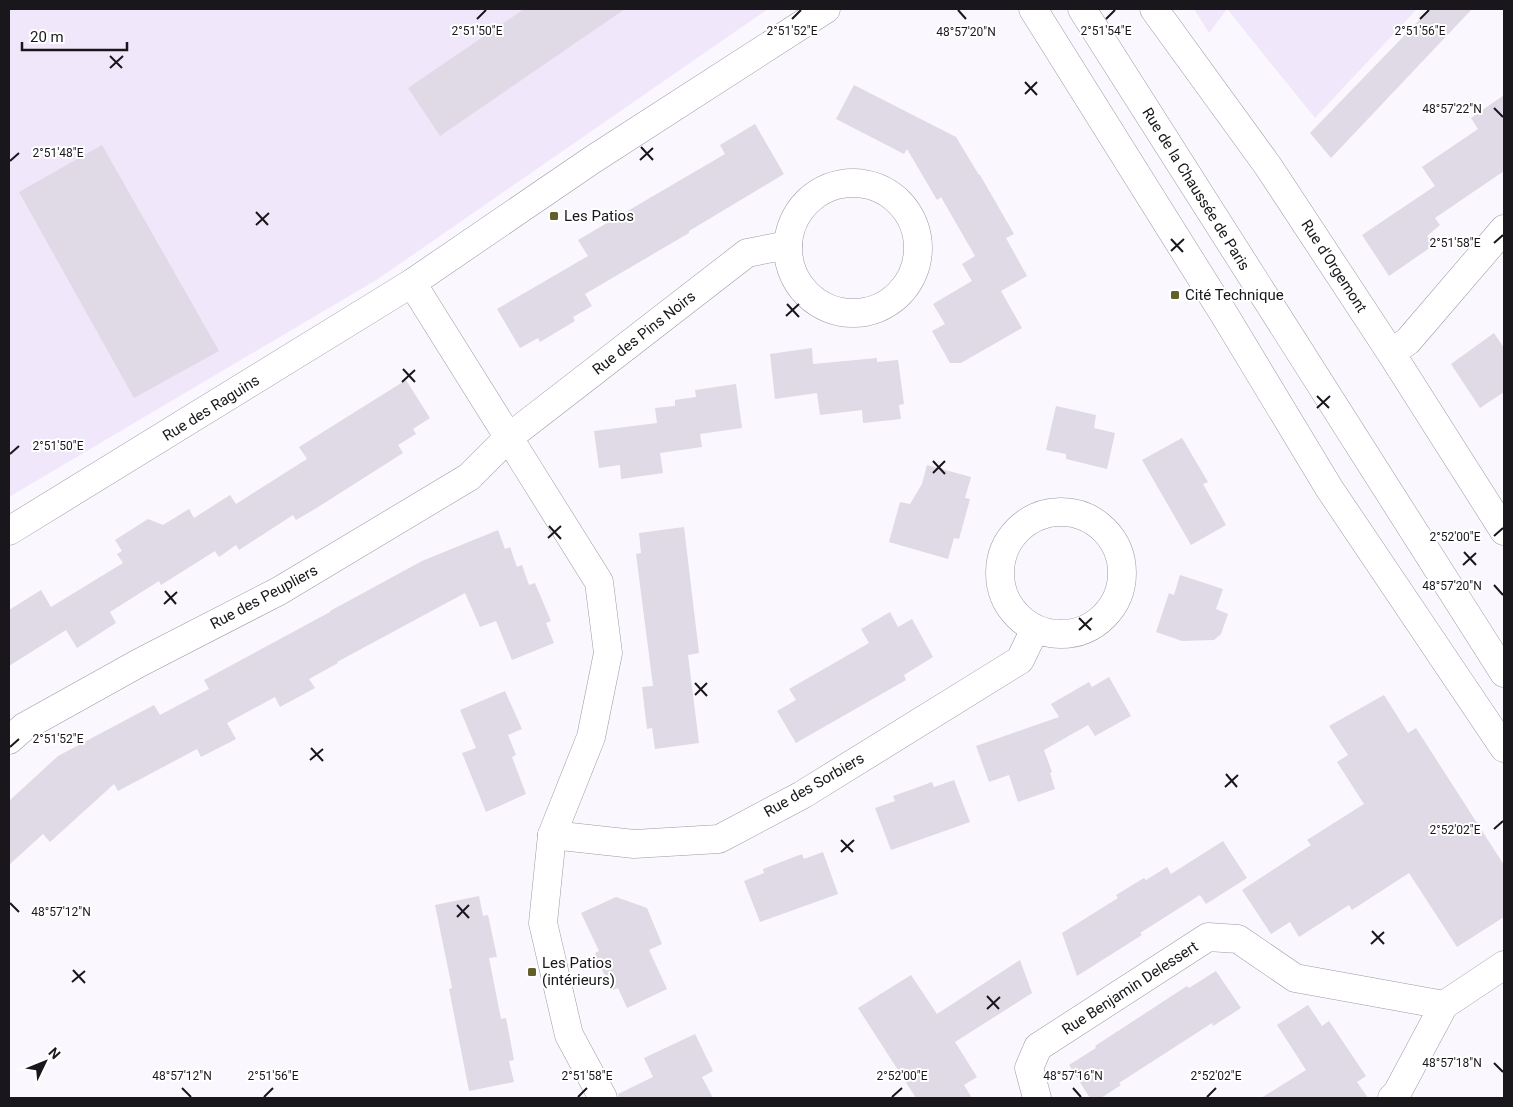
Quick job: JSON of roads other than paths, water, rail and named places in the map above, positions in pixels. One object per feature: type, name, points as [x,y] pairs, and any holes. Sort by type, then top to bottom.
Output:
[{"type":"street","name":"Rue des Raguins","points":[[9,531],[412,283],[592,160],[826,9]]},
{"type":"street","points":[[1015,9],[1085,94]]},
{"type":"street","points":[[1032,9],[1227,319],[1330,488],[1504,748]]},
{"type":"street","name":"Rue de la Chaussée de Paris","points":[[1082,9],[1504,673]]},
{"type":"street","name":"Rue d'Orgemont","points":[[1154,9],[1268,166],[1391,353],[1504,531]]},
{"type":"street","points":[[843,184],[860,184],[878,188],[893,197],[906,210],[914,226],[918,243],[916,262],[910,280],[898,295],[882,306],[864,312],[844,312],[826,307],[810,296],[798,282],[790,264],[788,245],[791,228],[799,211],[811,198],[826,189],[843,184]]},
{"type":"street","points":[[1391,353],[1408,341],[1504,229]]},
{"type":"street","name":"Rue des Pins Noirs","points":[[508,438],[747,253],[788,245]]},
{"type":"street","points":[[412,283],[599,582],[608,653],[591,737],[552,835],[543,923],[569,1035],[602,1098]]},
{"type":"street","name":"Rue des Peupliers","points":[[9,740],[24,727],[139,663],[279,592],[468,477],[508,438]]},
{"type":"street","points":[[1052,512],[1070,512],[1087,517],[1102,526],[1113,540],[1120,556],[1122,573],[1120,591],[1113,606],[1101,619],[1086,629],[1069,634],[1035,629],[1020,619],[1009,605],[1002,590],[1000,572],[1002,555],[1010,539],[1021,526],[1036,516],[1052,512]]},
{"type":"street","name":"Rue des Sorbiers","points":[[552,835],[634,844],[719,838],[802,795],[1020,660],[1035,629]]},
{"type":"street","name":"Rue Benjamin Delessert","points":[[1037,1098],[1029,1068],[1038,1047],[1208,937],[1238,939],[1295,978],[1444,1005]]},
{"type":"street","points":[[1392,1098],[1397,1093],[1444,1005],[1504,965]]},
{"type":"place","name":"Les Patios","points":[[554,216]]},
{"type":"place","name":"Cité Technique","points":[[1175,295]]},
{"type":"place","name":"Les Patios (intérieurs)","points":[[532,972]]}]
